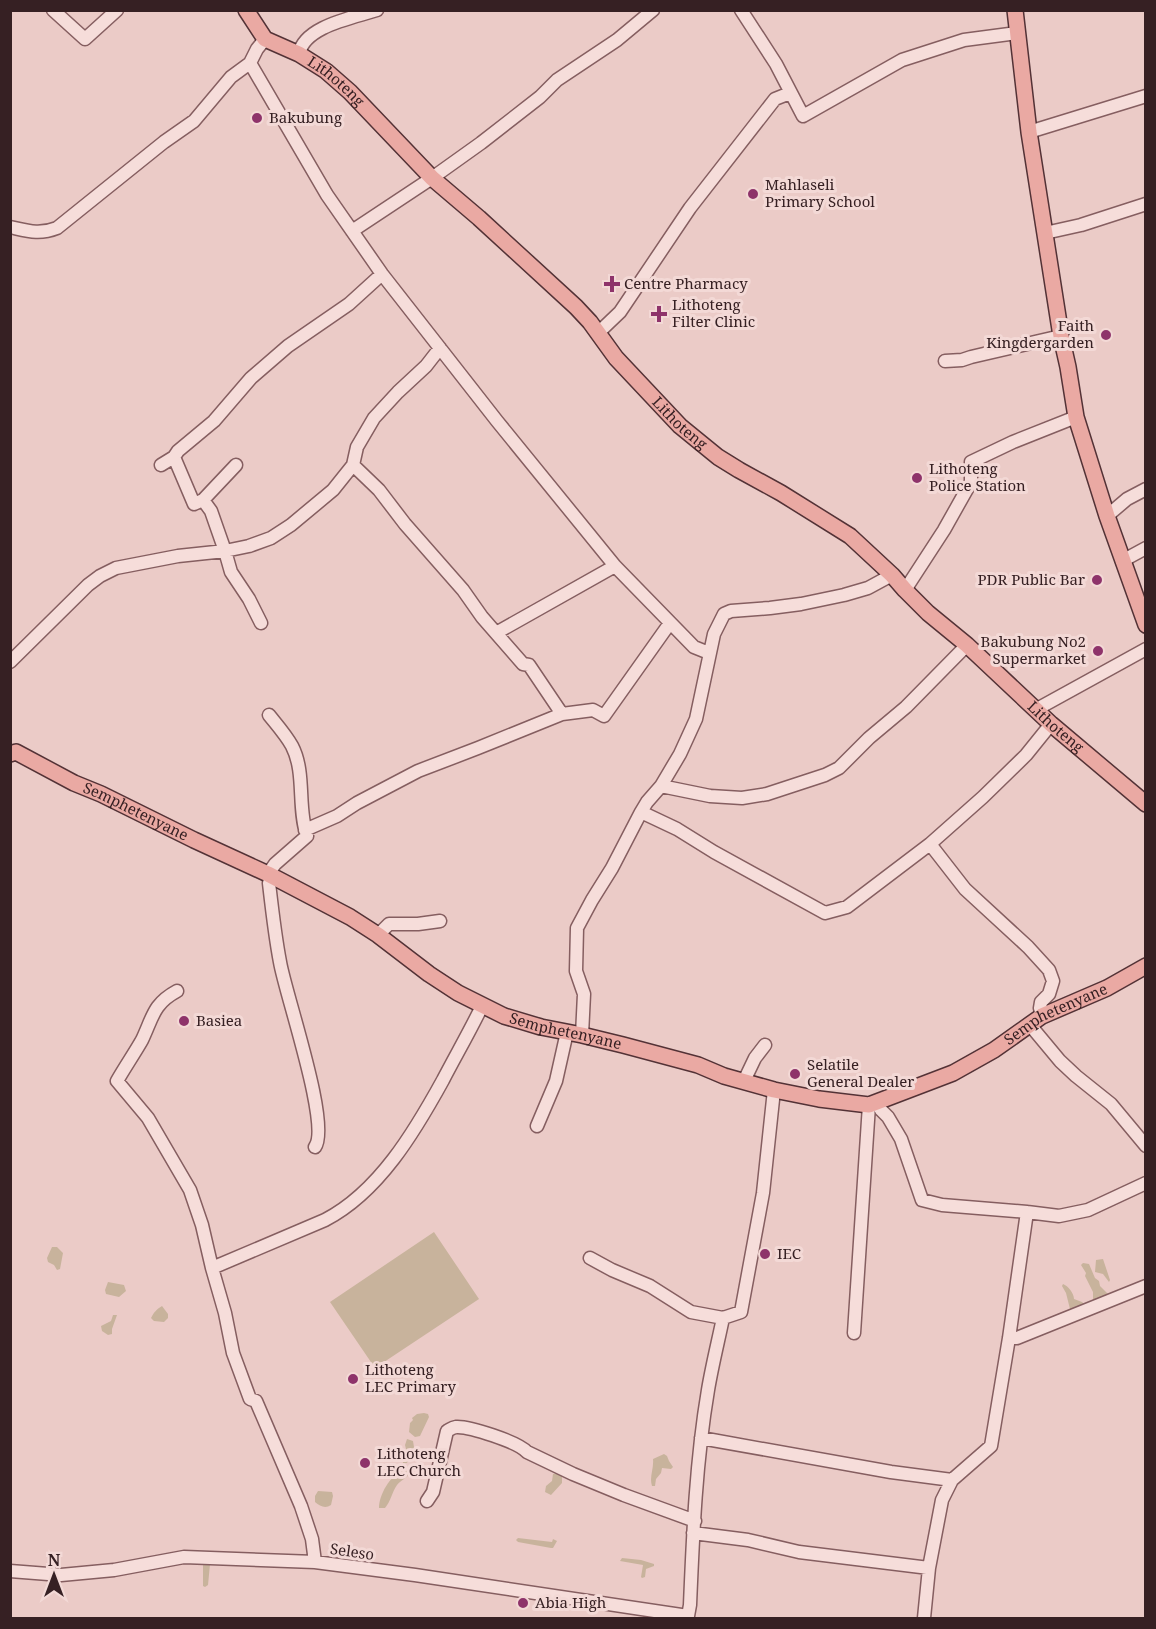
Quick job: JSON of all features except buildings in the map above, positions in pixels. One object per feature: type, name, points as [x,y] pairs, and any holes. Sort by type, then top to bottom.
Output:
[{"type":"main road","points":[[246,10],[265,39]]},
{"type":"main road","points":[[1015,10],[1029,132],[1076,417],[1122,561],[1146,625]]},
{"type":"main road","name":"Lithoteng","points":[[265,39],[299,54],[326,71],[350,92],[432,178],[576,307],[616,358],[680,426],[718,457],[850,536],[928,612],[967,645],[1051,724],[1146,804]]},
{"type":"main road","name":"Semphetenyane","points":[[10,754],[16,752],[25,756],[74,783],[270,875],[350,917],[458,993],[504,1016],[542,1028],[698,1065],[724,1076],[774,1090],[837,1102],[873,1104],[953,1073],[994,1050],[1036,1021],[1107,988],[1146,966]]},
{"type":"street","points":[[53,10],[85,39],[117,10]]},
{"type":"street","points":[[299,54],[300,46],[307,38],[324,28],[377,10]]},
{"type":"street","points":[[352,231],[432,178],[515,117],[557,80],[617,40],[653,10]]},
{"type":"street","points":[[741,10],[776,64],[803,116],[902,60],[964,40],[1017,33]]},
{"type":"street","points":[[10,227],[46,232],[57,228],[78,213],[164,142],[194,121],[231,77],[250,63],[265,39]]},
{"type":"street","points":[[250,63],[327,195],[382,274],[615,566],[694,647],[710,653]]},
{"type":"street","points":[[597,333],[620,312],[690,208],[775,99],[790,93]]},
{"type":"street","points":[[1029,132],[1146,96]]},
{"type":"street","points":[[1045,233],[1081,225],[1146,204]]},
{"type":"street","points":[[161,465],[174,458],[178,451],[214,421],[250,378],[288,346],[349,304],[382,274]]},
{"type":"street","points":[[945,361],[962,360],[1061,336]]},
{"type":"street","points":[[10,662],[88,585],[116,568],[249,546],[271,538],[291,525],[333,490],[353,465],[357,447],[374,418],[426,366],[440,348]]},
{"type":"street","points":[[905,590],[944,530],[971,482],[971,462],[1013,442],[1076,417]]},
{"type":"street","points":[[174,458],[194,504],[202,500],[236,465]]},
{"type":"street","points":[[353,465],[380,490],[405,524],[463,590],[496,633],[523,663],[529,665],[562,714]]},
{"type":"street","points":[[1107,516],[1127,499],[1146,489]]},
{"type":"street","points":[[202,500],[211,511],[231,572],[249,599],[261,623]]},
{"type":"street","points":[[1122,561],[1146,548]]},
{"type":"street","points":[[496,633],[615,566]]},
{"type":"street","points":[[537,1126],[574,1034],[584,994],[576,971],[578,928],[641,812],[662,786],[680,754],[696,718],[714,634],[724,614],[731,611],[780,607],[844,595],[868,588],[892,575]]},
{"type":"street","points":[[305,830],[337,816],[418,771],[562,714],[593,710],[604,716],[670,623]]},
{"type":"street","points":[[662,786],[710,796],[742,798],[767,794],[825,775],[839,768],[869,738],[906,707],[967,645]]},
{"type":"street","points":[[1037,709],[1146,649]]},
{"type":"street","points":[[269,715],[292,747],[296,759],[302,821],[307,836],[275,864],[269,884],[280,964],[303,1048],[318,1120],[319,1137],[315,1147]]},
{"type":"street","points":[[641,812],[677,829],[825,913],[847,907],[930,844],[1026,755],[1051,724]]},
{"type":"street","points":[[930,844],[965,889],[1028,947],[1049,970],[1053,981],[1049,994],[1041,1002],[1036,1021],[1060,1060],[1111,1104],[1146,1146]]},
{"type":"street","points":[[378,935],[389,924],[440,921]]},
{"type":"street","points":[[177,991],[165,997],[151,1016],[142,1039],[117,1081],[148,1118],[190,1190],[202,1225],[233,1353],[250,1399],[256,1401],[301,1506],[312,1539],[315,1562]]},
{"type":"street","points":[[212,1268],[338,1213],[389,1167],[423,1117],[482,1006]]},
{"type":"street","points":[[744,1081],[755,1058],[765,1045]]},
{"type":"street","points":[[590,1258],[650,1286],[691,1312],[723,1318],[741,1312],[763,1192],[774,1090]]},
{"type":"street","points":[[873,1104],[888,1117],[901,1139],[922,1200],[942,1206],[1059,1216],[1088,1210],[1146,1183]]},
{"type":"street","points":[[854,1333],[873,1104]]},
{"type":"street","points":[[924,1618],[929,1568],[942,1500],[952,1480],[991,1446],[1027,1212]]},
{"type":"street","points":[[1009,1338],[1017,1338],[1146,1286]]},
{"type":"street","points":[[694,1527],[701,1438],[708,1388],[723,1318]]},
{"type":"street","points":[[427,1501],[433,1492],[447,1431],[462,1427],[496,1436],[524,1448],[527,1452],[573,1474],[694,1527],[799,1552],[929,1568]]},
{"type":"street","points":[[701,1438],[891,1472],[952,1480]]},
{"type":"street","name":"Seleso","points":[[10,1571],[52,1575],[69,1574],[114,1570],[184,1557],[315,1562],[688,1616],[694,1527]]},
{"type":"shaded area","points":[[434,1232],[479,1299],[375,1368],[330,1302]]},
{"type":"shaded area","points":[[52,1247],[57,1247],[63,1253],[60,1269],[57,1270],[47,1258]]},
{"type":"shaded area","points":[[1103,1259],[1109,1282],[1103,1274],[1095,1272],[1096,1260]]},
{"type":"shaded area","points":[[1089,1264],[1108,1297],[1093,1299],[1093,1292],[1081,1265]]},
{"type":"shaded area","points":[[108,1282],[124,1285],[126,1291],[119,1297],[106,1294]]},
{"type":"shaded area","points":[[1063,1284],[1073,1294],[1074,1299],[1084,1304],[1082,1307],[1070,1309]]},
{"type":"shaded area","points":[[162,1306],[168,1318],[164,1322],[154,1321],[151,1318]]},
{"type":"shaded area","points":[[113,1315],[117,1315],[112,1334],[108,1335],[102,1331],[101,1326],[111,1321]]},
{"type":"shaded area","points":[[424,1413],[429,1417],[420,1436],[415,1437],[409,1432],[410,1423],[417,1414]]},
{"type":"shaded area","points":[[407,1439],[413,1441],[414,1447],[407,1463],[403,1463],[402,1458]]},
{"type":"shaded area","points":[[664,1454],[673,1467],[671,1469],[662,1468],[655,1486],[652,1486],[653,1459]]},
{"type":"shaded area","points":[[408,1471],[409,1475],[397,1485],[385,1508],[379,1508],[386,1486],[398,1473]]},
{"type":"shaded area","points":[[559,1473],[562,1476],[562,1483],[551,1495],[545,1492],[546,1486],[552,1481],[553,1474]]},
{"type":"shaded area","points":[[318,1491],[332,1492],[331,1505],[327,1507],[315,1502]]},
{"type":"shaded area","points":[[518,1538],[557,1541],[551,1548],[518,1542],[516,1540]]},
{"type":"shaded area","points":[[622,1558],[641,1560],[654,1564],[654,1566],[646,1569],[645,1577],[642,1578],[643,1565],[620,1561]]},
{"type":"shaded area","points":[[203,1564],[210,1564],[208,1585],[205,1587],[203,1586]]},
{"type":"place","name":"Bakubung","points":[[257,118]]},
{"type":"place","name":"Mahlaseli Primary School","points":[[753,194]]},
{"type":"place","name":"Centre Pharmacy","points":[[612,284]]},
{"type":"place","name":"Lithoteng Filter Clinic","points":[[659,314]]},
{"type":"place","name":"Faith Kingdergarden","points":[[1106,335]]},
{"type":"place","name":"Lithoteng Police Station","points":[[917,478]]},
{"type":"place","name":"PDR Public Bar","points":[[1097,580]]},
{"type":"place","name":"Bakubung No2 Supermarket","points":[[1098,651]]},
{"type":"place","name":"Basiea","points":[[184,1021]]},
{"type":"place","name":"Selatile General Dealer","points":[[795,1074]]},
{"type":"place","name":"IEC","points":[[765,1254]]},
{"type":"place","name":"Lithoteng LEC Primary","points":[[353,1379]]},
{"type":"place","name":"Lithoteng LEC Church","points":[[365,1463]]},
{"type":"place","name":"Abia High","points":[[523,1603]]}]
